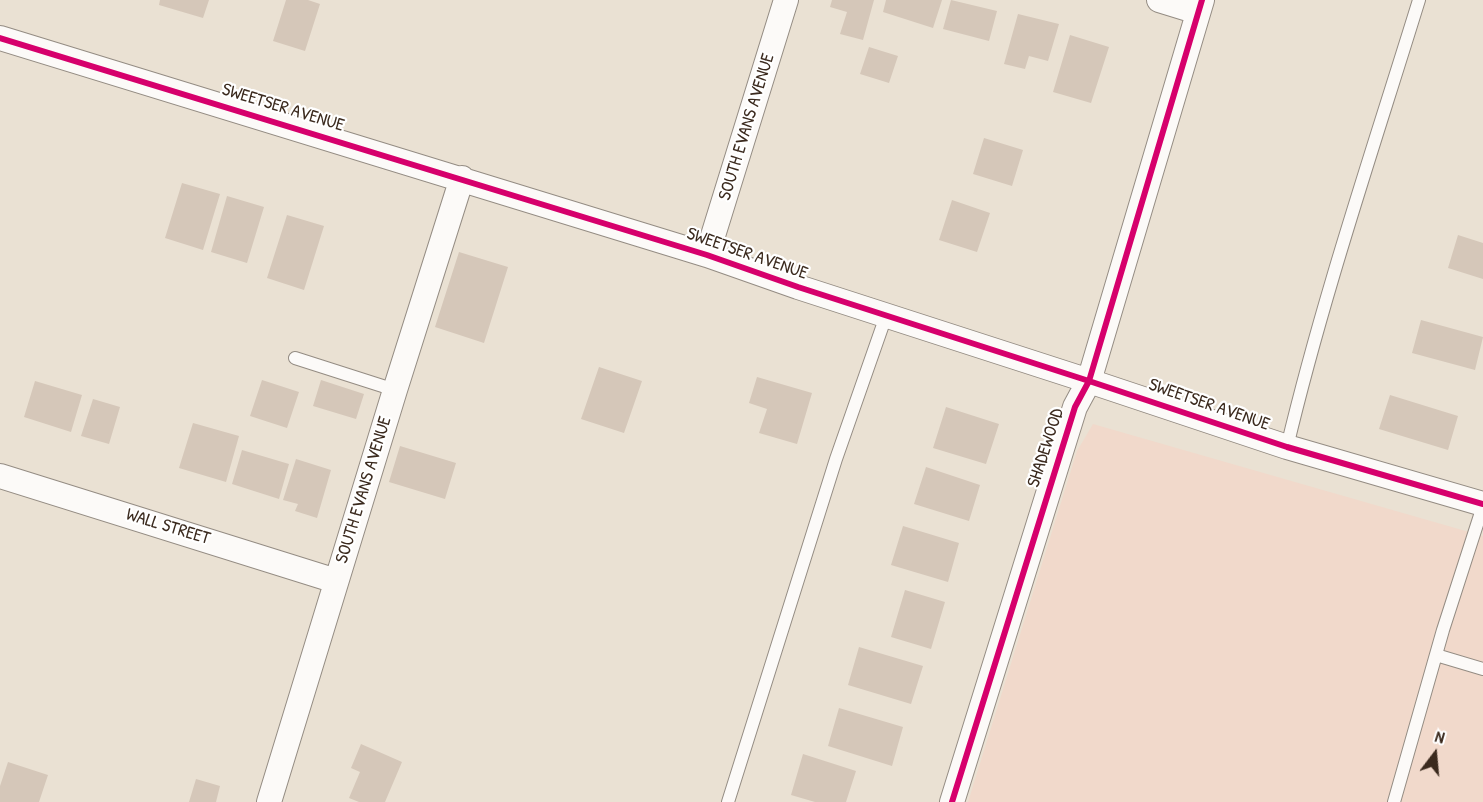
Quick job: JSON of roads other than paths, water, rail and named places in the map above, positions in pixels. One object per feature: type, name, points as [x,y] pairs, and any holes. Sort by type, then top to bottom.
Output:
[{"type":"street","name":"SOUTH EVANS AVENUE","points":[[707,255],[786,0]]},
{"type":"street","points":[[1159,0],[1200,6]]},
{"type":"street","name":"SHADEWOOD","points":[[951,802],[1075,407],[1089,381],[1200,6]]},
{"type":"street","name":"SWEETSER AVENUE","points":[[0,38],[707,255],[1287,447],[1483,505]]},
{"type":"street","name":"SOUTH EVANS AVENUE","points":[[269,802],[462,178]]},
{"type":"street","name":"WALL STREET","points":[[0,476],[336,581]]},
{"type":"lane","points":[[1287,447],[1327,295],[1419,0]]},
{"type":"lane","points":[[728,802],[836,459],[886,316]]},
{"type":"lane","points":[[295,358],[395,390]]},
{"type":"lane","points":[[1394,802],[1436,655],[1483,505]]},
{"type":"lane","points":[[1436,655],[1483,669]]}]
